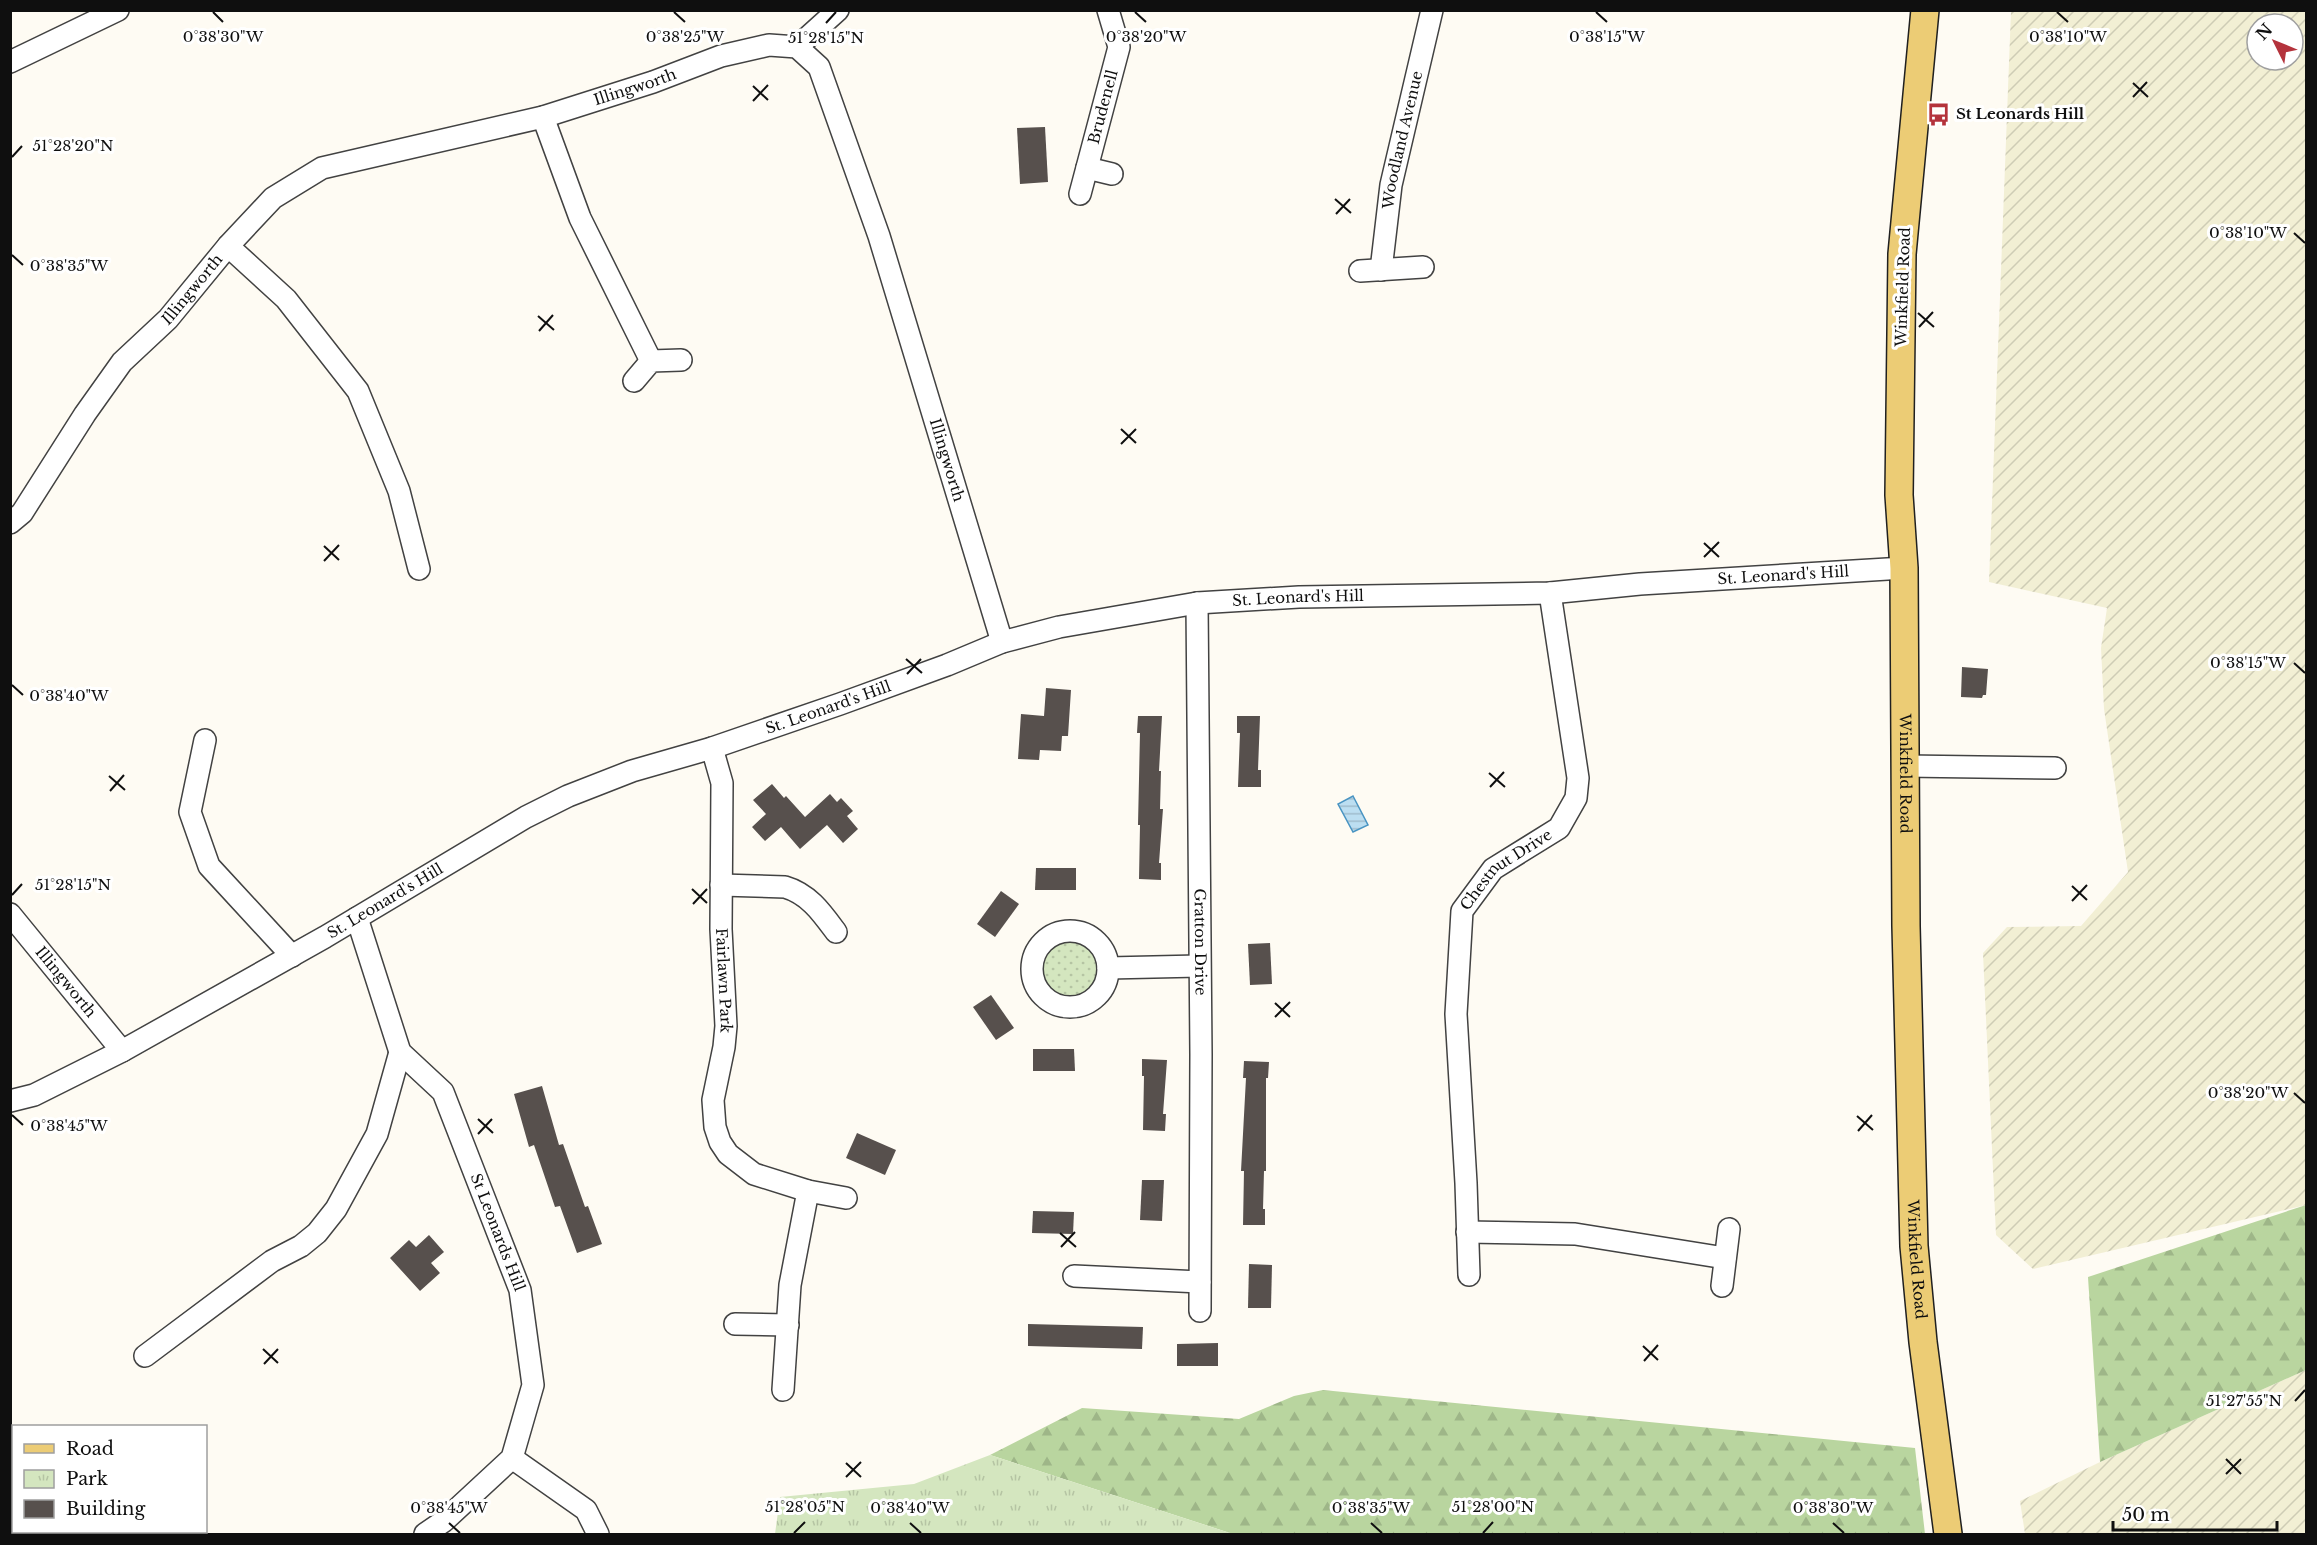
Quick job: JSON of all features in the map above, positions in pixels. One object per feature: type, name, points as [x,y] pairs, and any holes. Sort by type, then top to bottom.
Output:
[{"type":"main road","name":"Winkfield Road","points":[[1925,10],[1902,254],[1899,495],[1904,568],[1906,938],[1914,1246],[1923,1342],[1948,1534]]},
{"type":"street","points":[[10,62],[118,10]]},
{"type":"street","points":[[797,47],[838,10]]},
{"type":"street","name":"Brudenell","points":[[1080,194],[1119,47],[1108,10]]},
{"type":"street","name":"Woodland Avenue","points":[[1423,267],[1371,270],[1432,10]]},
{"type":"street","name":"Illingworth","points":[[10,523],[22,513],[85,414],[122,362],[168,319],[228,246],[273,198],[322,168],[543,117],[653,82],[721,57],[769,45],[797,47],[819,67],[879,236],[1002,642]]},
{"type":"street","points":[[543,117],[580,218],[651,361]]},
{"type":"street","points":[[1087,168],[1112,174]]},
{"type":"street","points":[[228,246],[286,299],[358,391],[399,491],[419,569]]},
{"type":"street","points":[[634,381],[651,361],[681,360]]},
{"type":"street","name":"St. Leonard's Hill","points":[[10,1101],[34,1095],[123,1051],[292,956],[526,817],[568,796],[632,771],[712,748],[937,669],[1002,642],[1059,627],[1197,603],[1299,597],[1550,593],[1640,584],[1904,568]]},
{"type":"street","name":"Chestnut Drive","points":[[1469,1275],[1456,1014],[1462,911],[1492,869],[1559,828],[1576,798],[1578,777],[1550,593]]},
{"type":"street","name":"Gratton Drive","points":[[1197,603],[1201,1053],[1200,1311]]},
{"type":"street","points":[[204,740],[190,812],[209,866],[292,956]]},
{"type":"street","name":"Fairlawn Park","points":[[712,748],[722,783],[721,885],[726,1026],[713,1100],[715,1127],[720,1142],[728,1154],[741,1166],[765,1179],[808,1191],[846,1198]]},
{"type":"street","points":[[1905,766],[2055,768]]},
{"type":"street","points":[[721,885],[785,887],[793,890],[805,896],[836,932]]},
{"type":"street","name":"Illingworth","points":[[10,914],[123,1051]]},
{"type":"street","name":"St Leonards Hill","points":[[357,918],[400,1052],[443,1092],[520,1290],[533,1385],[512,1458]]},
{"type":"street","points":[[1108,968],[1199,966]]},
{"type":"street","points":[[145,1356],[272,1261],[301,1246],[317,1233],[336,1209],[377,1134],[400,1052]]},
{"type":"street","points":[[783,1390],[790,1285],[808,1191]]},
{"type":"street","points":[[1722,1286],[1729,1229]]},
{"type":"street","points":[[1467,1232],[1575,1234],[1725,1258]]},
{"type":"street","points":[[1074,1276],[1200,1282]]},
{"type":"street","points":[[735,1324],[788,1325]]},
{"type":"street","points":[[425,1534],[444,1521],[512,1458],[586,1510],[598,1534]]},
{"type":"shaded area","points":[[2011,11],[2306,11],[2306,1205],[2033,1269],[1996,1235],[1983,953],[2007,927],[2081,926],[2128,872],[2104,709],[2101,648],[2107,608],[1989,582]]},
{"type":"shaded area","points":[[2306,1370],[2306,1534],[2025,1534],[2020,1501],[2100,1462]]},
{"type":"green space","points":[[1070,939],[1087,944],[1095,952],[1100,969],[1095,986],[1087,994],[1070,999],[1053,994],[1045,986],[1040,969],[1045,952],[1053,944]]},
{"type":"green space","points":[[2306,1205],[2306,1370],[2100,1462],[2088,1277]]},
{"type":"green space","points":[[1323,1390],[1915,1448],[1925,1534],[1233,1534],[990,1455],[1082,1408],[1239,1419],[1294,1396]]},
{"type":"green space","points":[[990,1455],[1233,1534],[775,1534],[780,1497],[914,1484]]},
{"type":"water","points":[[1353,796],[1368,825],[1353,832],[1338,804]]},
{"type":"building","points":[[1045,127],[1048,182],[1020,184],[1017,128]]},
{"type":"building","points":[[1962,667],[1988,669],[1986,695],[1982,698],[1961,697]]},
{"type":"building","points":[[1046,688],[1071,690],[1068,736],[1062,736],[1061,751],[1040,750],[1039,760],[1018,759],[1021,714],[1044,716]]},
{"type":"building","points":[[1138,716],[1162,716],[1159,771],[1161,771],[1160,809],[1163,809],[1159,863],[1161,863],[1161,880],[1139,879],[1140,733],[1137,733]]},
{"type":"building","points":[[1237,716],[1260,716],[1258,770],[1261,770],[1261,787],[1238,787],[1240,733],[1237,733]]},
{"type":"building","points":[[772,784],[805,817],[830,794],[837,802],[841,798],[853,811],[847,816],[858,829],[843,843],[827,825],[800,849],[781,827],[765,841],[752,827],[766,814],[753,800]]},
{"type":"building","points":[[1036,868],[1076,868],[1076,890],[1035,890]]},
{"type":"building","points":[[1001,891],[1019,904],[995,937],[977,924]]},
{"type":"building","points":[[1270,943],[1272,984],[1250,985],[1248,944]]},
{"type":"building","points":[[991,995],[1014,1028],[996,1040],[973,1007]]},
{"type":"building","points":[[1033,1049],[1074,1049],[1075,1071],[1033,1071]]},
{"type":"building","points":[[1142,1059],[1167,1060],[1163,1114],[1166,1114],[1165,1131],[1143,1130]]},
{"type":"building","points":[[1244,1061],[1269,1062],[1268,1078],[1266,1078],[1266,1171],[1264,1171],[1263,1209],[1265,1209],[1265,1225],[1243,1225],[1244,1171],[1241,1171],[1246,1078],[1243,1078]]},
{"type":"building","points":[[542,1086],[559,1145],[563,1144],[585,1207],[588,1206],[602,1244],[577,1253],[560,1206],[555,1207],[534,1145],[529,1147],[514,1094]]},
{"type":"building","points":[[857,1133],[896,1150],[885,1175],[846,1158]]},
{"type":"building","points":[[1142,1180],[1164,1180],[1162,1221],[1140,1220]]},
{"type":"building","points":[[1033,1211],[1074,1212],[1073,1234],[1032,1233]]},
{"type":"building","points":[[429,1235],[444,1252],[431,1263],[440,1273],[420,1291],[390,1258],[409,1240],[416,1247]]},
{"type":"building","points":[[1249,1264],[1272,1265],[1271,1308],[1248,1308]]},
{"type":"building","points":[[1028,1324],[1143,1327],[1142,1349],[1028,1346]]},
{"type":"building","points":[[1218,1343],[1218,1366],[1177,1366],[1177,1344]]},
{"type":"place","name":"St Leonards Hill","points":[[1938,114]]}]
